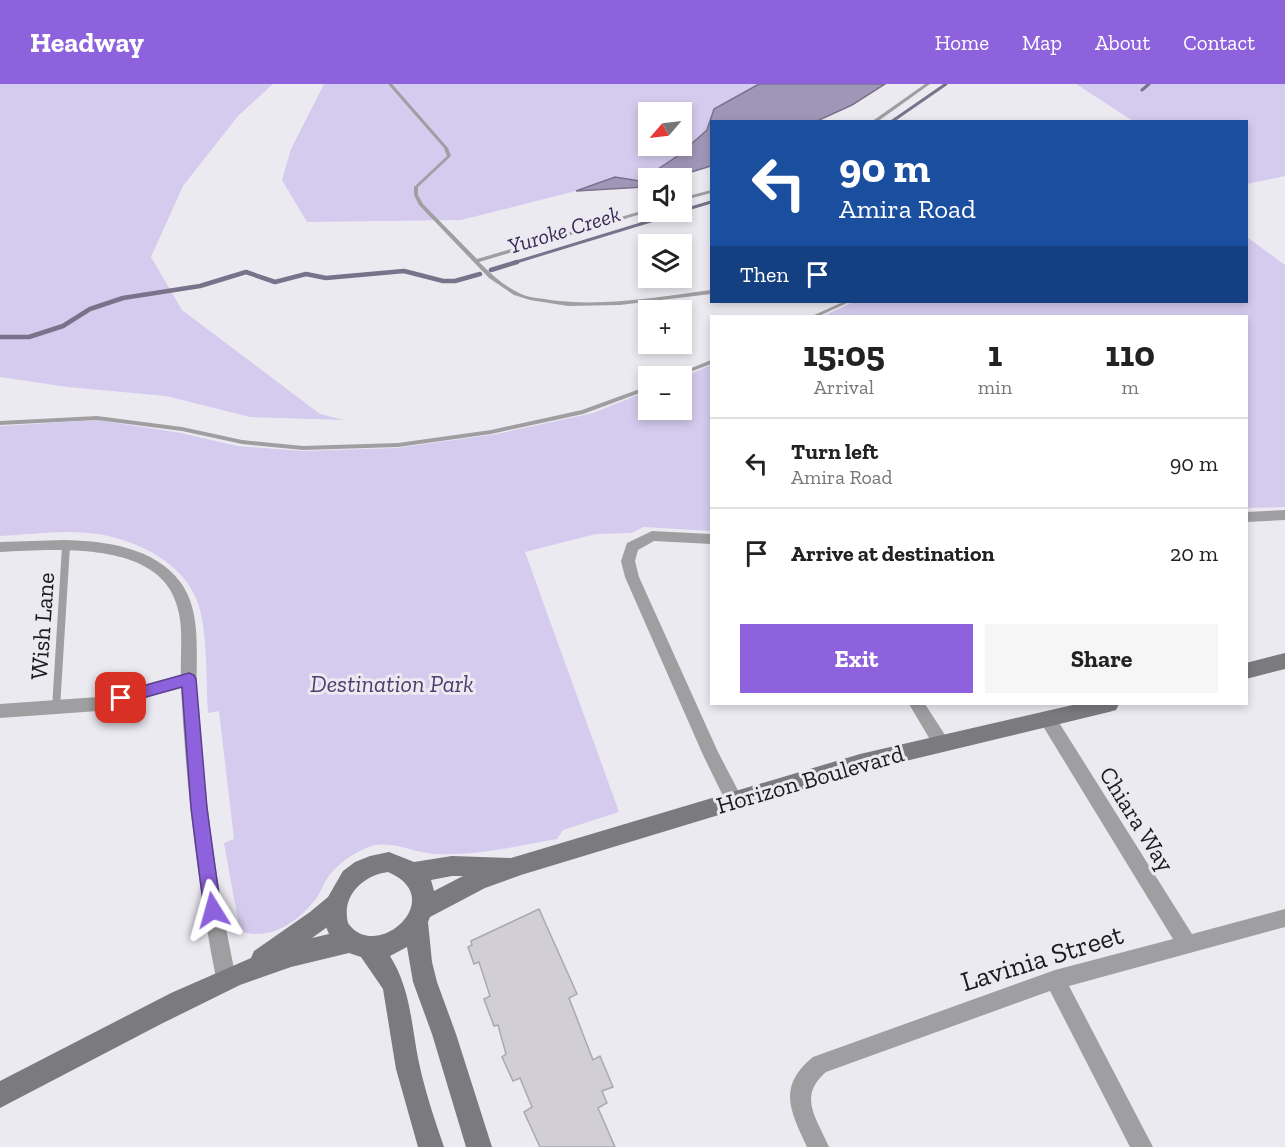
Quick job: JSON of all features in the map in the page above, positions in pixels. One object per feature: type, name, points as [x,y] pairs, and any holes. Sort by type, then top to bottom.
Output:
[{"type":"street","points":[[1248,517],[1285,515]]},
{"type":"street","points":[[710,539],[652,536],[632,548],[628,561],[632,577],[711,755],[734,800]]},
{"type":"street","points":[[0,547],[66,546],[110,549],[127,553],[143,560],[167,577],[182,597],[186,610],[199,808],[213,910],[236,974]]},
{"type":"street","points":[[1248,671],[1285,662]]},
{"type":"street","points":[[0,711],[98,704],[189,679]]},
{"type":"street","points":[[918,705],[941,742]]},
{"type":"street","name":"Horizon Boulevard","points":[[420,916],[456,891],[514,866],[734,800],[941,742],[1105,705]]},
{"type":"street","name":"Chiara Way","points":[[1047,718],[1187,944]]},
{"type":"street","points":[[431,1147],[411,1079],[399,1000],[392,980],[358,944],[339,929],[335,905],[340,891],[349,879],[368,867],[389,862],[402,865],[414,872],[422,882],[425,895],[420,916],[420,962],[479,1147]]},
{"type":"street","name":"Horizon Boulevard","points":[[414,872],[452,866],[514,866]]},
{"type":"street","points":[[0,1095],[65,1059],[236,974],[309,926],[335,905]]},
{"type":"street","points":[[236,974],[327,945],[358,944],[377,948],[393,944],[407,935],[420,916]]},
{"type":"street","name":"Lavinia Street","points":[[818,1147],[802,1111],[799,1091],[805,1076],[820,1064],[1055,980],[1285,918]]},
{"type":"street","points":[[1055,980],[1142,1147]]},
{"type":"lane","points":[[390,84],[446,148],[449,156],[416,187],[416,195],[431,216],[502,287],[532,299],[551,302],[620,303],[710,292]]},
{"type":"lane","points":[[876,120],[928,84]]},
{"type":"lane","points":[[692,197],[710,191]]},
{"type":"lane","points":[[477,261],[638,213]]},
{"type":"lane","points":[[817,315],[844,303]]},
{"type":"lane","points":[[692,369],[710,362]]},
{"type":"lane","points":[[0,423],[97,418],[182,429],[242,442],[303,448],[398,445],[491,432],[583,412],[638,391]]},
{"type":"lane","name":"Wish Lane","points":[[56,708],[66,546]]},
{"type":"green space","points":[[0,84],[273,84],[238,116],[183,186],[151,257],[182,310],[320,414],[344,420],[250,417],[166,396],[68,387],[0,377]]},
{"type":"green space","points":[[324,84],[759,84],[715,109],[707,129],[692,143],[692,102],[638,102],[638,156],[678,156],[660,168],[638,168],[638,181],[615,177],[576,191],[461,220],[307,222],[282,180],[291,149]]},
{"type":"green space","points":[[1076,84],[1285,84],[1285,176],[1248,184],[1248,120],[1131,120]]},
{"type":"green space","points":[[1248,238],[1285,265],[1285,507],[1248,508],[1248,315],[825,315],[852,303],[1248,303]]},
{"type":"green space","name":"Destination Park","points":[[710,365],[710,531],[644,527],[631,533],[596,534],[525,552],[619,812],[563,830],[557,839],[481,852],[435,854],[391,845],[373,846],[352,855],[337,867],[310,906],[293,921],[262,934],[240,931],[224,843],[234,839],[219,711],[208,713],[205,643],[198,603],[191,588],[168,563],[137,545],[120,539],[76,532],[0,536],[0,426],[98,420],[181,433],[237,446],[303,451],[396,448],[497,434],[593,413],[638,395],[638,420],[692,420],[692,373]]},
{"type":"shaded area","points":[[759,84],[885,84],[852,105],[819,120],[710,120],[714,109]]},
{"type":"shaded area","points":[[710,121],[710,166],[692,172],[692,168],[660,168],[678,156],[692,156],[692,143],[707,130]]},
{"type":"shaded area","points":[[615,177],[638,181],[638,187],[576,191]]},
{"type":"building","points":[[539,909],[577,994],[569,998],[593,1060],[600,1056],[613,1087],[602,1091],[607,1103],[598,1108],[615,1147],[540,1147],[524,1112],[532,1107],[520,1078],[513,1081],[502,1057],[506,1054],[498,1025],[494,1026],[484,999],[490,996],[479,962],[474,964],[468,947],[472,945],[471,941]]},
{"type":"waterway","name":"Yuroke Creek","points":[[894,120],[946,84]]},
{"type":"waterway","points":[[1142,90],[1149,84]]},
{"type":"waterway","name":"Yuroke Creek","points":[[692,208],[710,202]]},
{"type":"waterway","name":"Yuroke Creek","points":[[513,263],[647,222]]},
{"type":"waterway","name":"Yuroke Creek","points":[[491,270],[517,262]]},
{"type":"waterway","points":[[0,337],[29,337],[63,326],[90,309],[123,298],[200,286],[246,272],[275,282],[306,274],[326,278],[404,271],[443,281],[455,281],[480,274]]},
{"type":"route","points":[[121,698],[189,679],[199,808],[213,910]]}]
